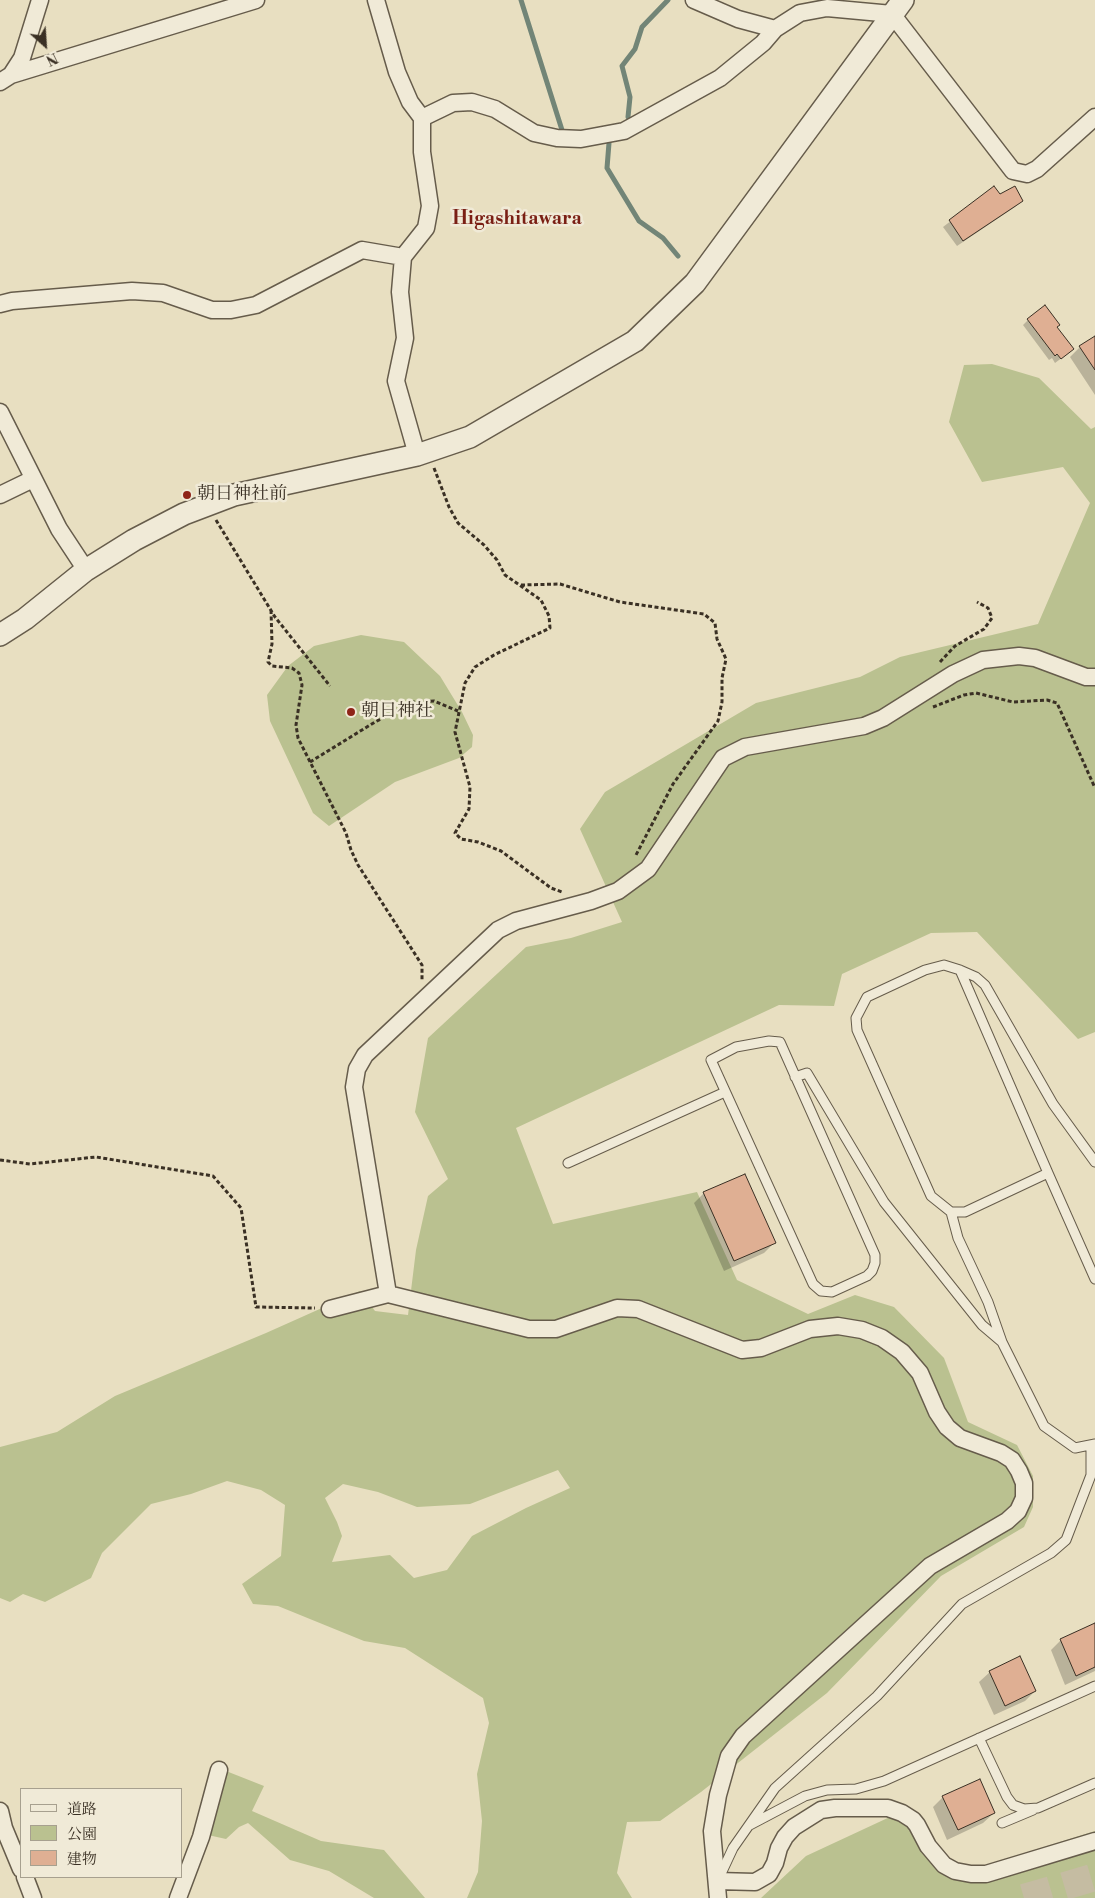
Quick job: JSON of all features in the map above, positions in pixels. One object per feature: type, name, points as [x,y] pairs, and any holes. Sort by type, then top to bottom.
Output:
[{"type":"street","points":[[6,78],[22,58],[40,0]]},
{"type":"street","points":[[6,78],[256,0]]},
{"type":"street","points":[[376,0],[398,72],[410,102],[422,118],[422,152],[430,206],[426,228],[403,256],[400,292],[405,338],[396,381],[422,453]]},
{"type":"street","points":[[694,0],[738,19],[775,29]]},
{"type":"street","points":[[422,118],[453,102],[472,102],[495,110],[534,133],[557,138],[581,139],[624,131],[720,78],[763,43],[775,29],[800,13],[827,8],[897,7]]},
{"type":"street","points":[[897,7],[1013,171],[1027,174],[1037,169],[1095,117]]},
{"type":"street","points":[[0,635],[24,619],[86,570],[134,540],[207,504],[234,495],[422,453],[470,437],[635,341],[695,283],[897,7]]},
{"type":"street","points":[[0,304],[12,301],[132,292],[163,294],[212,310],[231,310],[256,305],[362,250],[403,256]]},
{"type":"street","points":[[0,412],[59,528],[86,570]]},
{"type":"street","points":[[0,495],[33,479]]},
{"type":"street","points":[[388,1294],[354,1087],[357,1069],[365,1055],[498,930],[516,922],[591,901],[618,891],[648,869],[723,758],[745,747],[864,726],[883,718],[953,674],[982,660],[1019,656],[1035,658],[1086,677],[1095,678]]},
{"type":"street","points":[[330,1309],[388,1294],[529,1329],[556,1328],[617,1308],[638,1310],[742,1350],[761,1348],[810,1329],[838,1326],[862,1330],[882,1338],[902,1352],[920,1374],[937,1412],[947,1427],[960,1438],[1001,1453],[1012,1460],[1024,1483],[1024,1498],[1018,1511],[1008,1521],[930,1566],[743,1736],[729,1756],[718,1795],[712,1831],[718,1898]]},
{"type":"street","points":[[178,1898],[200,1837],[219,1770]]},
{"type":"street","points":[[717,1881],[755,1882],[769,1874],[775,1863],[779,1848],[785,1837],[794,1827],[821,1810],[834,1808],[888,1808],[902,1813],[913,1820],[928,1846],[944,1865],[955,1871],[971,1874],[986,1874],[1095,1841]]},
{"type":"street","points":[[0,1812],[4,1828],[20,1867]]},
{"type":"street","points":[[25,1878],[33,1898]]},
{"type":"lane","points":[[717,1881],[733,1848],[775,1788],[877,1696],[962,1604],[1051,1553],[1066,1540],[1091,1475],[1093,1445],[1075,1448],[1044,1426],[1002,1342],[988,1302],[958,1238],[951,1212],[931,1196],[857,1030],[856,1018],[867,997],[925,970],[944,964],[976,976],[985,985],[1053,1104],[1095,1162]]},
{"type":"lane","points":[[960,970],[1095,1279]]},
{"type":"lane","points":[[780,1042],[795,1077],[874,1255],[875,1263],[872,1271],[867,1276],[832,1292],[821,1291],[813,1284],[711,1060],[736,1047],[780,1042]]},
{"type":"lane","points":[[795,1077],[807,1073],[884,1202],[982,1325],[1002,1342]]},
{"type":"lane","points":[[568,1163],[725,1092]]},
{"type":"lane","points":[[951,1212],[965,1212],[1048,1173]]},
{"type":"lane","points":[[748,1826],[804,1796],[827,1790],[856,1789],[884,1781],[1095,1686]]},
{"type":"lane","points":[[979,1738],[1007,1797],[1013,1805],[1024,1809],[1038,1808]]},
{"type":"lane","points":[[1002,1823],[1095,1783]]},
{"type":"path","points":[[422,453],[458,523],[484,545],[497,560],[505,575],[541,600],[549,616],[550,628],[494,655],[475,667],[465,683],[455,732],[470,787],[469,809],[455,832],[461,840],[478,842],[501,851],[550,888],[591,901]]},
{"type":"path","points":[[207,504],[271,610],[330,686]]},
{"type":"path","points":[[520,586],[560,584],[620,602],[704,614],[714,622],[717,639],[726,659],[722,678],[722,702],[718,721],[673,784],[636,855]]},
{"type":"path","points":[[935,666],[955,646],[984,629],[992,618],[988,608],[977,602]]},
{"type":"path","points":[[271,610],[272,644],[268,662],[272,666],[292,668],[299,673],[302,685],[296,724],[298,738],[346,833],[358,865],[422,965],[422,980],[414,994],[418,1006]]},
{"type":"path","points":[[913,700],[920,710],[964,695],[976,693],[1007,702],[1047,700],[1058,703],[1095,788]]},
{"type":"path","points":[[310,762],[375,722],[414,702],[434,701],[458,711]]},
{"type":"path","points":[[0,1160],[30,1164],[96,1157],[213,1176],[241,1208],[256,1307],[330,1309]]},
{"type":"green space","points":[[992,364],[1039,378],[1091,429],[1095,427],[1095,1032],[1078,1039],[977,932],[931,933],[842,974],[834,1006],[779,1005],[516,1128],[553,1224],[697,1192],[737,1280],[808,1314],[855,1295],[894,1307],[944,1358],[968,1422],[1017,1445],[1033,1476],[1033,1507],[1024,1527],[941,1576],[827,1693],[701,1792],[660,1821],[627,1822],[617,1873],[632,1898],[467,1898],[478,1872],[482,1821],[477,1774],[489,1723],[483,1698],[405,1648],[364,1641],[278,1606],[253,1604],[242,1584],[281,1556],[285,1505],[261,1490],[227,1481],[191,1494],[151,1504],[102,1553],[91,1578],[45,1602],[23,1594],[10,1602],[0,1598],[0,1447],[57,1432],[115,1396],[266,1333],[360,1291],[375,1311],[408,1315],[416,1250],[428,1196],[448,1179],[415,1112],[428,1038],[526,947],[571,938],[622,922],[580,829],[605,792],[756,703],[860,677],[900,657],[1038,624],[1090,503],[1063,467],[982,482],[949,422],[964,365]],"holes":[[[558,1470],[570,1488],[472,1536],[447,1570],[414,1578],[390,1555],[332,1562],[342,1536],[325,1498],[343,1484],[378,1492],[417,1507],[470,1504]]]},
{"type":"green space","points":[[361,635],[404,642],[440,676],[462,712],[473,735],[472,747],[459,758],[395,782],[329,826],[313,813],[270,721],[267,695],[288,666],[314,646]]},
{"type":"green space","points":[[226,1771],[264,1786],[252,1811],[321,1841],[384,1850],[425,1898],[374,1898],[329,1871],[290,1860],[248,1823],[239,1827],[226,1839],[208,1835]]},
{"type":"green space","points":[[907,1809],[942,1854],[953,1862],[965,1866],[981,1867],[1095,1831],[1095,1898],[761,1898],[806,1856]]},
{"type":"building","points":[[994,186],[1000,194],[1015,186],[1023,201],[963,241],[949,220]]},
{"type":"building","points":[[1045,305],[1060,325],[1057,327],[1074,349],[1061,359],[1057,354],[1055,356],[1027,319]]},
{"type":"building","points":[[1095,336],[1095,370],[1079,346]]},
{"type":"building","points":[[745,1174],[776,1243],[734,1261],[703,1192]]},
{"type":"building","points":[[1095,1623],[1095,1667],[1076,1676],[1060,1639]]},
{"type":"building","points":[[1020,1656],[1036,1691],[1005,1706],[989,1671]]},
{"type":"building","points":[[980,1779],[995,1813],[958,1830],[942,1796]]},
{"type":"waterway","points":[[521,0],[562,130]]},
{"type":"waterway","points":[[628,117],[630,97],[622,66],[635,49],[642,27],[668,0]]},
{"type":"waterway","points":[[609,143],[607,168],[639,221],[663,238],[678,256]]},
{"type":"tunnel","points":[[1024,1898],[1095,1877]]},
{"type":"place","name":"朝日神社前","points":[[187,495]]},
{"type":"place","name":"朝日神社","points":[[351,712]]},
{"type":"district","name":"Higashitawara","points":[[517,219]]}]
